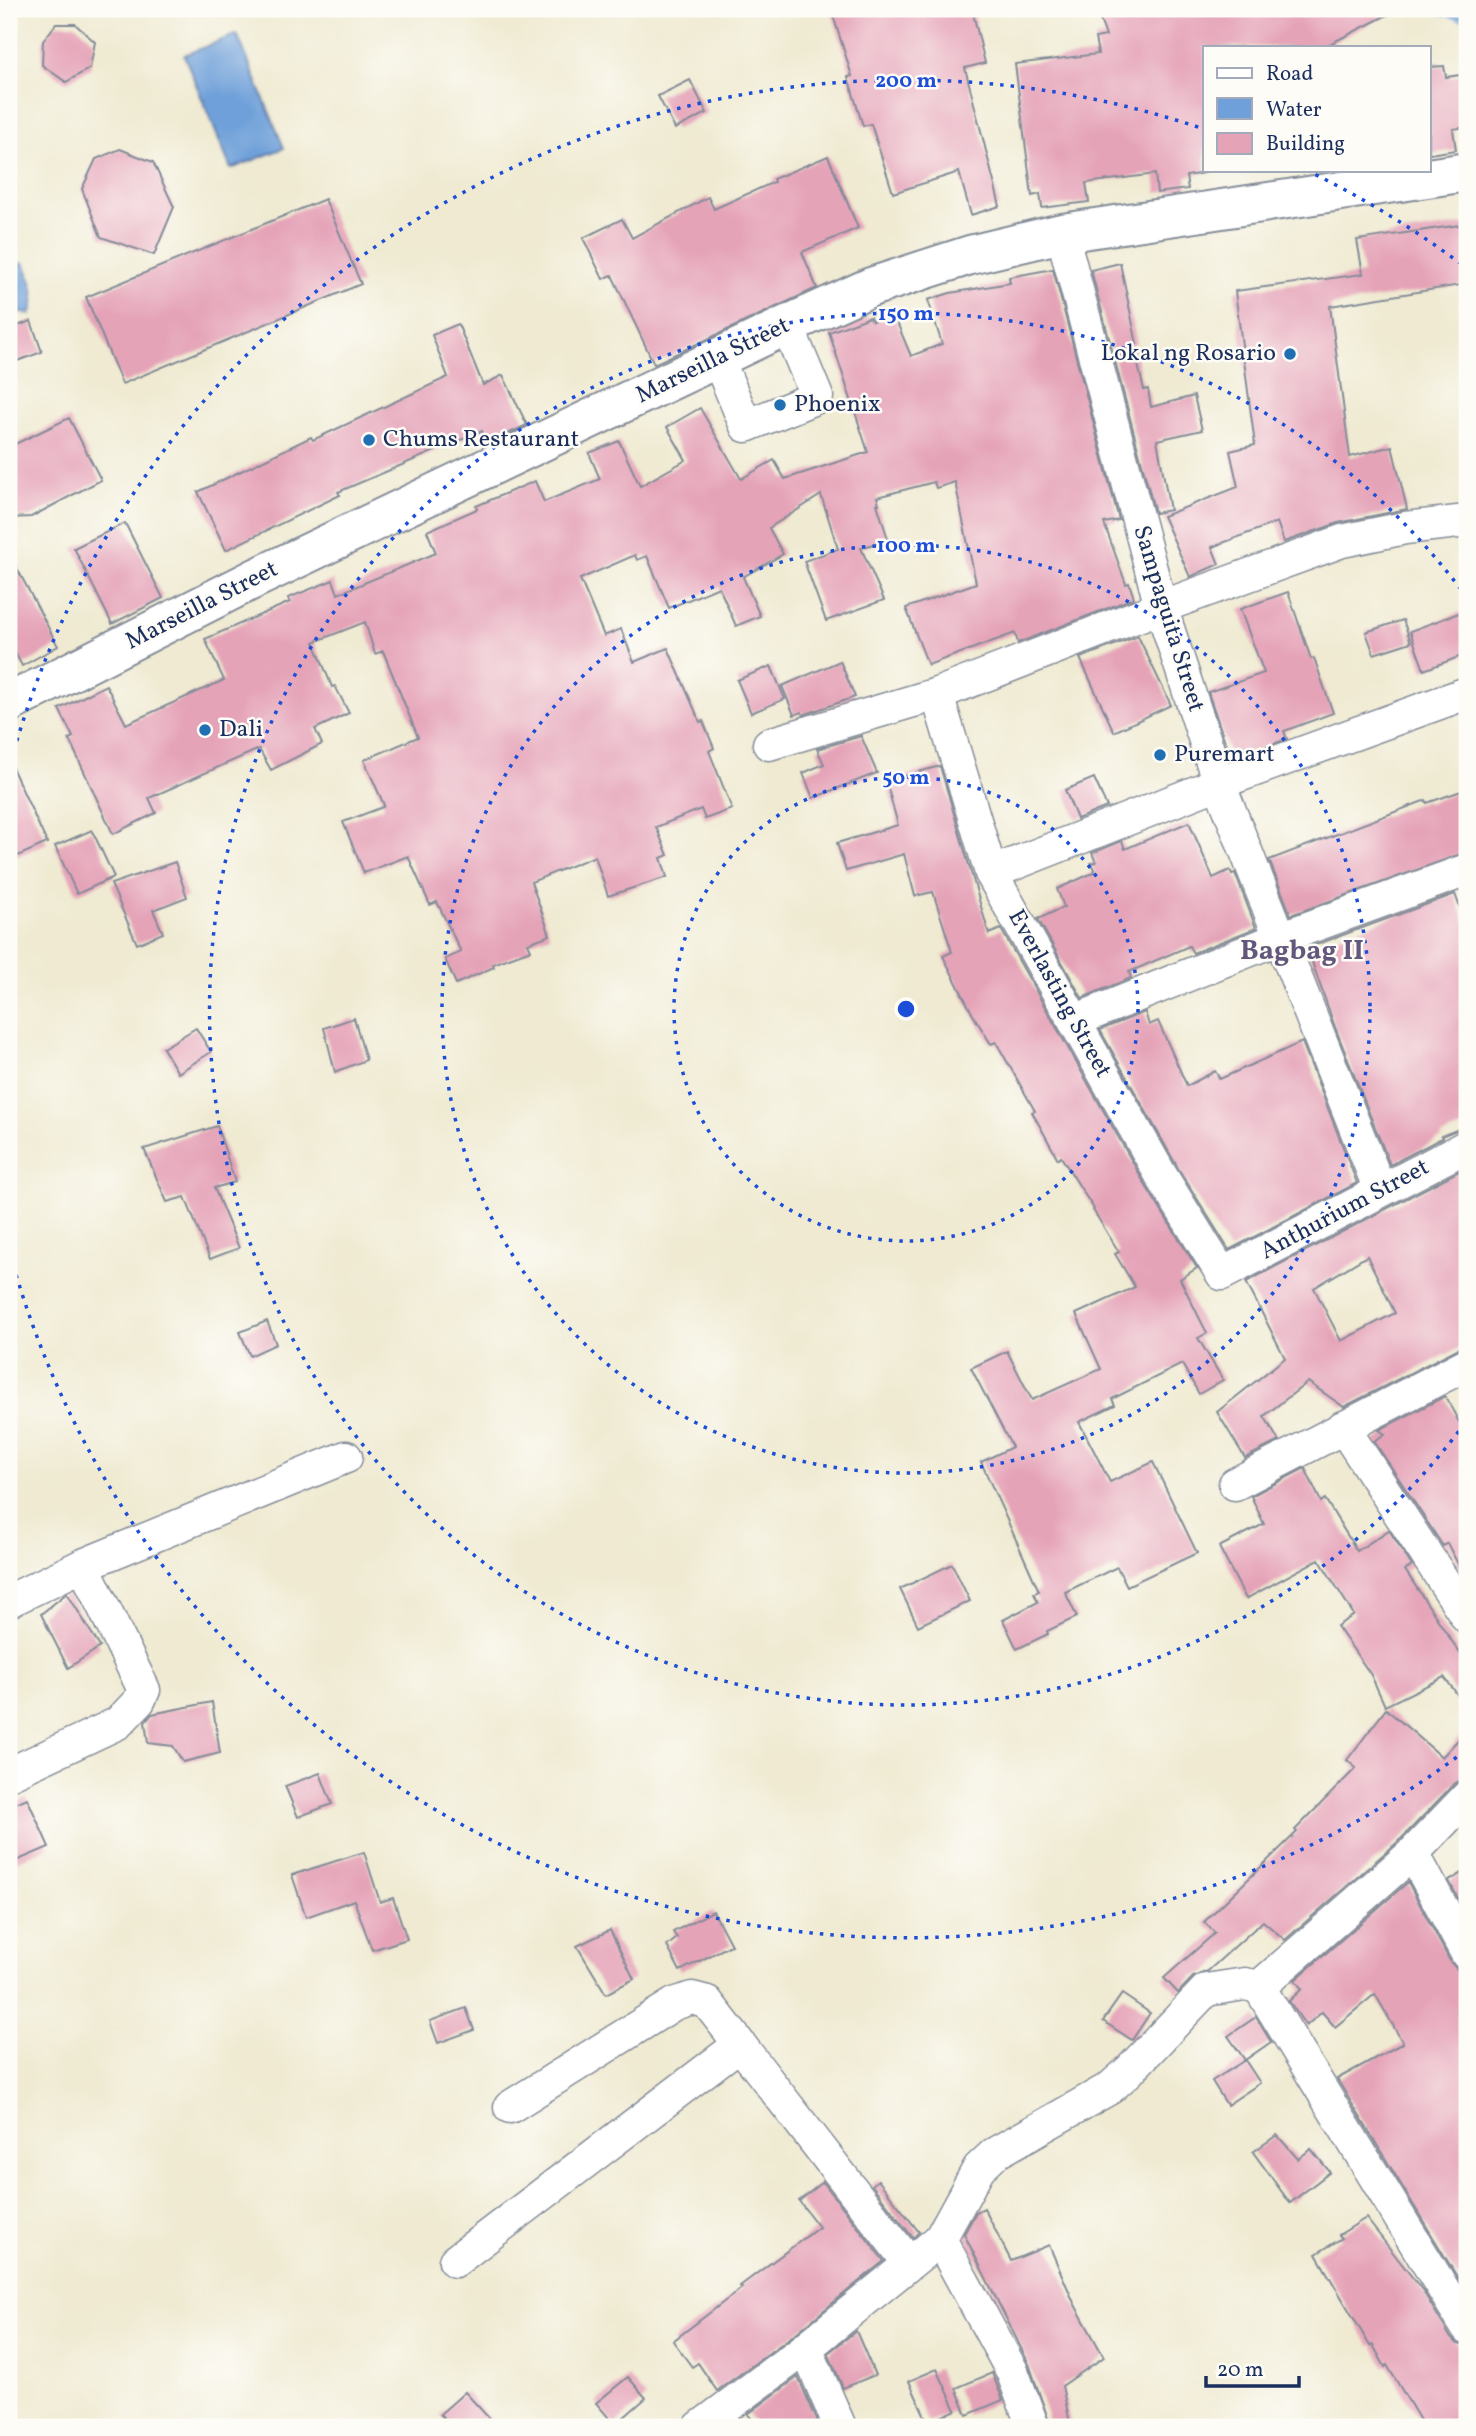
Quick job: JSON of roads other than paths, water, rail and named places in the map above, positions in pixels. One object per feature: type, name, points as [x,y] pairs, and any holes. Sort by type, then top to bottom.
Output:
[{"type":"main road","name":"Marseilla Street","points":[[9,703],[267,573],[871,287],[971,255],[1062,233],[1467,172]]},
{"type":"street","name":"Sampaguita Street","points":[[1062,233],[1161,607],[1219,783],[1380,1190]]},
{"type":"street","points":[[718,359],[746,426],[817,397],[787,325]]},
{"type":"street","points":[[769,744],[937,694],[1161,607],[1342,541],[1405,528],[1467,521]]},
{"type":"street","points":[[992,873],[1219,783],[1467,693]]},
{"type":"street","name":"Everlasting Street","points":[[937,694],[992,873],[1162,1177],[1222,1274]]},
{"type":"street","points":[[1074,1021],[1280,938],[1467,870]]},
{"type":"street","name":"Anthurium Street","points":[[1222,1274],[1467,1146]]},
{"type":"street","points":[[1235,1485],[1467,1364]]},
{"type":"street","points":[[1343,1427],[1464,1604]]},
{"type":"street","points":[[9,1601],[83,1565],[346,1457]]},
{"type":"street","points":[[9,1774],[118,1723],[139,1701],[144,1690],[83,1565]]},
{"type":"street","points":[[1259,1987],[1413,1853],[1467,1797]]},
{"type":"street","points":[[1413,1853],[1467,1954]]},
{"type":"street","points":[[700,2427],[806,2347],[940,2239],[979,2168],[994,2154],[1110,2088],[1206,1990],[1245,1984],[1259,1987],[1467,2328]]},
{"type":"street","points":[[510,2107],[674,2004],[692,1998],[707,2002],[909,2263]]},
{"type":"street","points":[[455,2261],[739,2045]]},
{"type":"street","points":[[940,2239],[1012,2371],[1033,2427]]},
{"type":"street","points":[[806,2347],[840,2427]]},
{"type":"water","points":[[237,34],[284,148],[231,169],[184,55]]},
{"type":"water","points":[[23,263],[33,288],[34,301],[30,314],[9,311],[9,266]]},
{"type":"waterway","points":[[1439,9],[1467,17]]},
{"type":"place","name":"Lokal ng Rosario","points":[[1290,354]]},
{"type":"place","name":"Phoenix","points":[[780,405]]},
{"type":"place","name":"Chums Restaurant","points":[[369,440]]},
{"type":"place","name":"Dali","points":[[205,730]]},
{"type":"place","name":"Puremart","points":[[1160,755]]},
{"type":"district","name":"Bagbag II","points":[[1302,951]]}]
